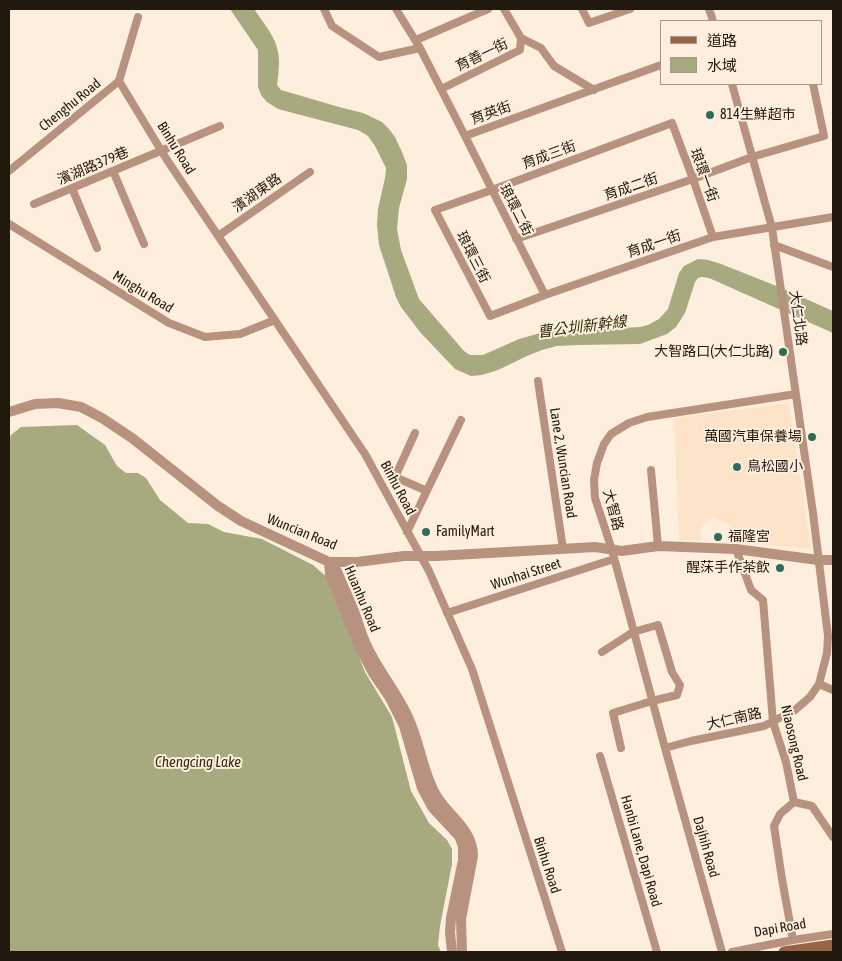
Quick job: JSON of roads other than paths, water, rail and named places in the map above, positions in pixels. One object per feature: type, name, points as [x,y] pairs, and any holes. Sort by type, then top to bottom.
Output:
[{"type":"main road","name":"Dapi Road","points":[[784,952],[833,945]]},
{"type":"street","points":[[324,9],[332,26],[379,57],[418,44],[488,9]]},
{"type":"street","name":"育英街","points":[[396,9],[418,44],[465,136],[660,65]]},
{"type":"street","name":"育善一街","points":[[441,89],[520,50],[522,38],[504,9]]},
{"type":"street","points":[[582,9],[589,23],[630,9]]},
{"type":"street","name":"Chenghu Road","points":[[9,171],[119,80],[138,17]]},
{"type":"street","points":[[522,38],[541,48],[554,66],[594,90]]},
{"type":"street","name":"Binhu Road","points":[[119,80],[218,236],[366,454],[429,571],[472,670],[562,952]]},
{"type":"street","name":"大仁北路","points":[[732,85],[772,228],[818,560]]},
{"type":"street","name":"育成二街","points":[[516,239],[752,157],[824,136],[813,85]]},
{"type":"street","name":"琅環一街","points":[[672,123],[713,236]]},
{"type":"street","name":"育成三街","points":[[435,210],[672,123]]},
{"type":"street","name":"濱湖路379巷","points":[[34,204],[220,126]]},
{"type":"street","name":"琅環二街","points":[[465,136],[545,295]]},
{"type":"street","points":[[113,171],[144,244]]},
{"type":"street","name":"濱湖東路","points":[[218,236],[310,172]]},
{"type":"street","points":[[72,188],[97,248]]},
{"type":"street","name":"琅環三街","points":[[435,210],[490,316]]},
{"type":"street","name":"育成一街","points":[[490,316],[713,236],[833,217]]},
{"type":"street","name":"Minghu Road","points":[[9,224],[169,323],[205,337],[240,334],[275,320]]},
{"type":"street","points":[[774,245],[833,267]]},
{"type":"street","name":"Lane 2, Wuncian Road","points":[[538,381],[563,549]]},
{"type":"street","name":"大智路","points":[[665,748],[613,555],[595,498],[594,480],[597,463],[604,444],[611,434],[629,422],[647,417],[796,394]]},
{"type":"street","name":"Wuncian Road","points":[[9,412],[35,404],[58,403],[81,407],[102,418],[132,438],[218,506],[241,521],[329,562],[357,562],[404,556],[596,547],[613,555],[658,546],[736,549],[818,560],[833,560]]},
{"type":"street","points":[[407,532],[461,420]]},
{"type":"street","points":[[415,433],[395,477],[426,491]]},
{"type":"street","points":[[652,470],[658,546]]},
{"type":"street","name":"Niaosong Road","points":[[736,549],[751,590],[763,600],[773,722],[786,762],[794,802],[780,814],[774,826],[793,940]]},
{"type":"street","name":"Wunhai Street","points":[[447,613],[613,555]]},
{"type":"street","name":"大仁南路","points":[[665,748],[764,726],[794,710],[810,697],[819,684],[827,653],[828,636],[818,560]]},
{"type":"street","name":"Huanhu Road","points":[[329,562],[337,571],[366,644],[409,718],[428,779],[437,796],[471,841],[472,856],[451,918],[452,952]]},
{"type":"street","points":[[602,652],[634,632],[658,625],[672,672],[680,686],[677,696],[652,701],[613,713],[622,748]]},
{"type":"street","points":[[819,684],[833,690]]},
{"type":"street","name":"Dajhih Road","points":[[665,748],[722,952]]},
{"type":"street","name":"Hanbi Lane, Dapi Road","points":[[600,756],[657,952]]},
{"type":"street","points":[[794,802],[812,806],[833,838]]},
{"type":"street","name":"Huanhu Road","points":[[460,896],[462,952]]},
{"type":"street","name":"Dapi Road","points":[[732,952],[833,934]]},
{"type":"water","points":[[230,9],[254,9],[267,27],[277,46],[279,67],[277,85],[281,90],[363,113],[382,122],[395,137],[407,165],[407,179],[399,208],[397,229],[401,250],[419,299],[464,351],[470,355],[483,355],[519,339],[544,332],[648,325],[659,319],[668,309],[679,273],[684,266],[698,259],[721,264],[833,311],[833,333],[709,278],[702,277],[698,278],[695,282],[685,313],[676,327],[667,334],[640,344],[557,346],[542,350],[498,370],[482,375],[471,376],[455,369],[420,332],[401,307],[396,297],[379,245],[378,209],[386,168],[375,146],[368,136],[358,130],[278,109],[267,102],[261,95],[258,87],[258,50]]},
{"type":"water","name":"Chengcing Lake","points":[[77,425],[105,445],[117,466],[126,473],[138,473],[146,478],[160,500],[188,523],[208,524],[224,532],[262,539],[313,565],[329,579],[365,672],[392,717],[411,791],[429,823],[447,840],[452,849],[452,864],[440,926],[438,945],[441,952],[9,952],[9,440],[11,435],[21,427]]},
{"type":"place","name":"814生鮮超市","points":[[710,115]]},
{"type":"place","name":"大智路口(大仁北路)","points":[[783,352]]},
{"type":"place","name":"萬國汽車保養場","points":[[812,437]]},
{"type":"place","name":"鳥松國小","points":[[737,467]]},
{"type":"place","name":"FamilyMart","points":[[426,532]]},
{"type":"place","name":"福隆宮","points":[[718,537]]},
{"type":"place","name":"醒莯手作茶飲","points":[[780,568]]},
{"type":"water label","name":"曹公圳新幹線","points":[[582,327]]}]
